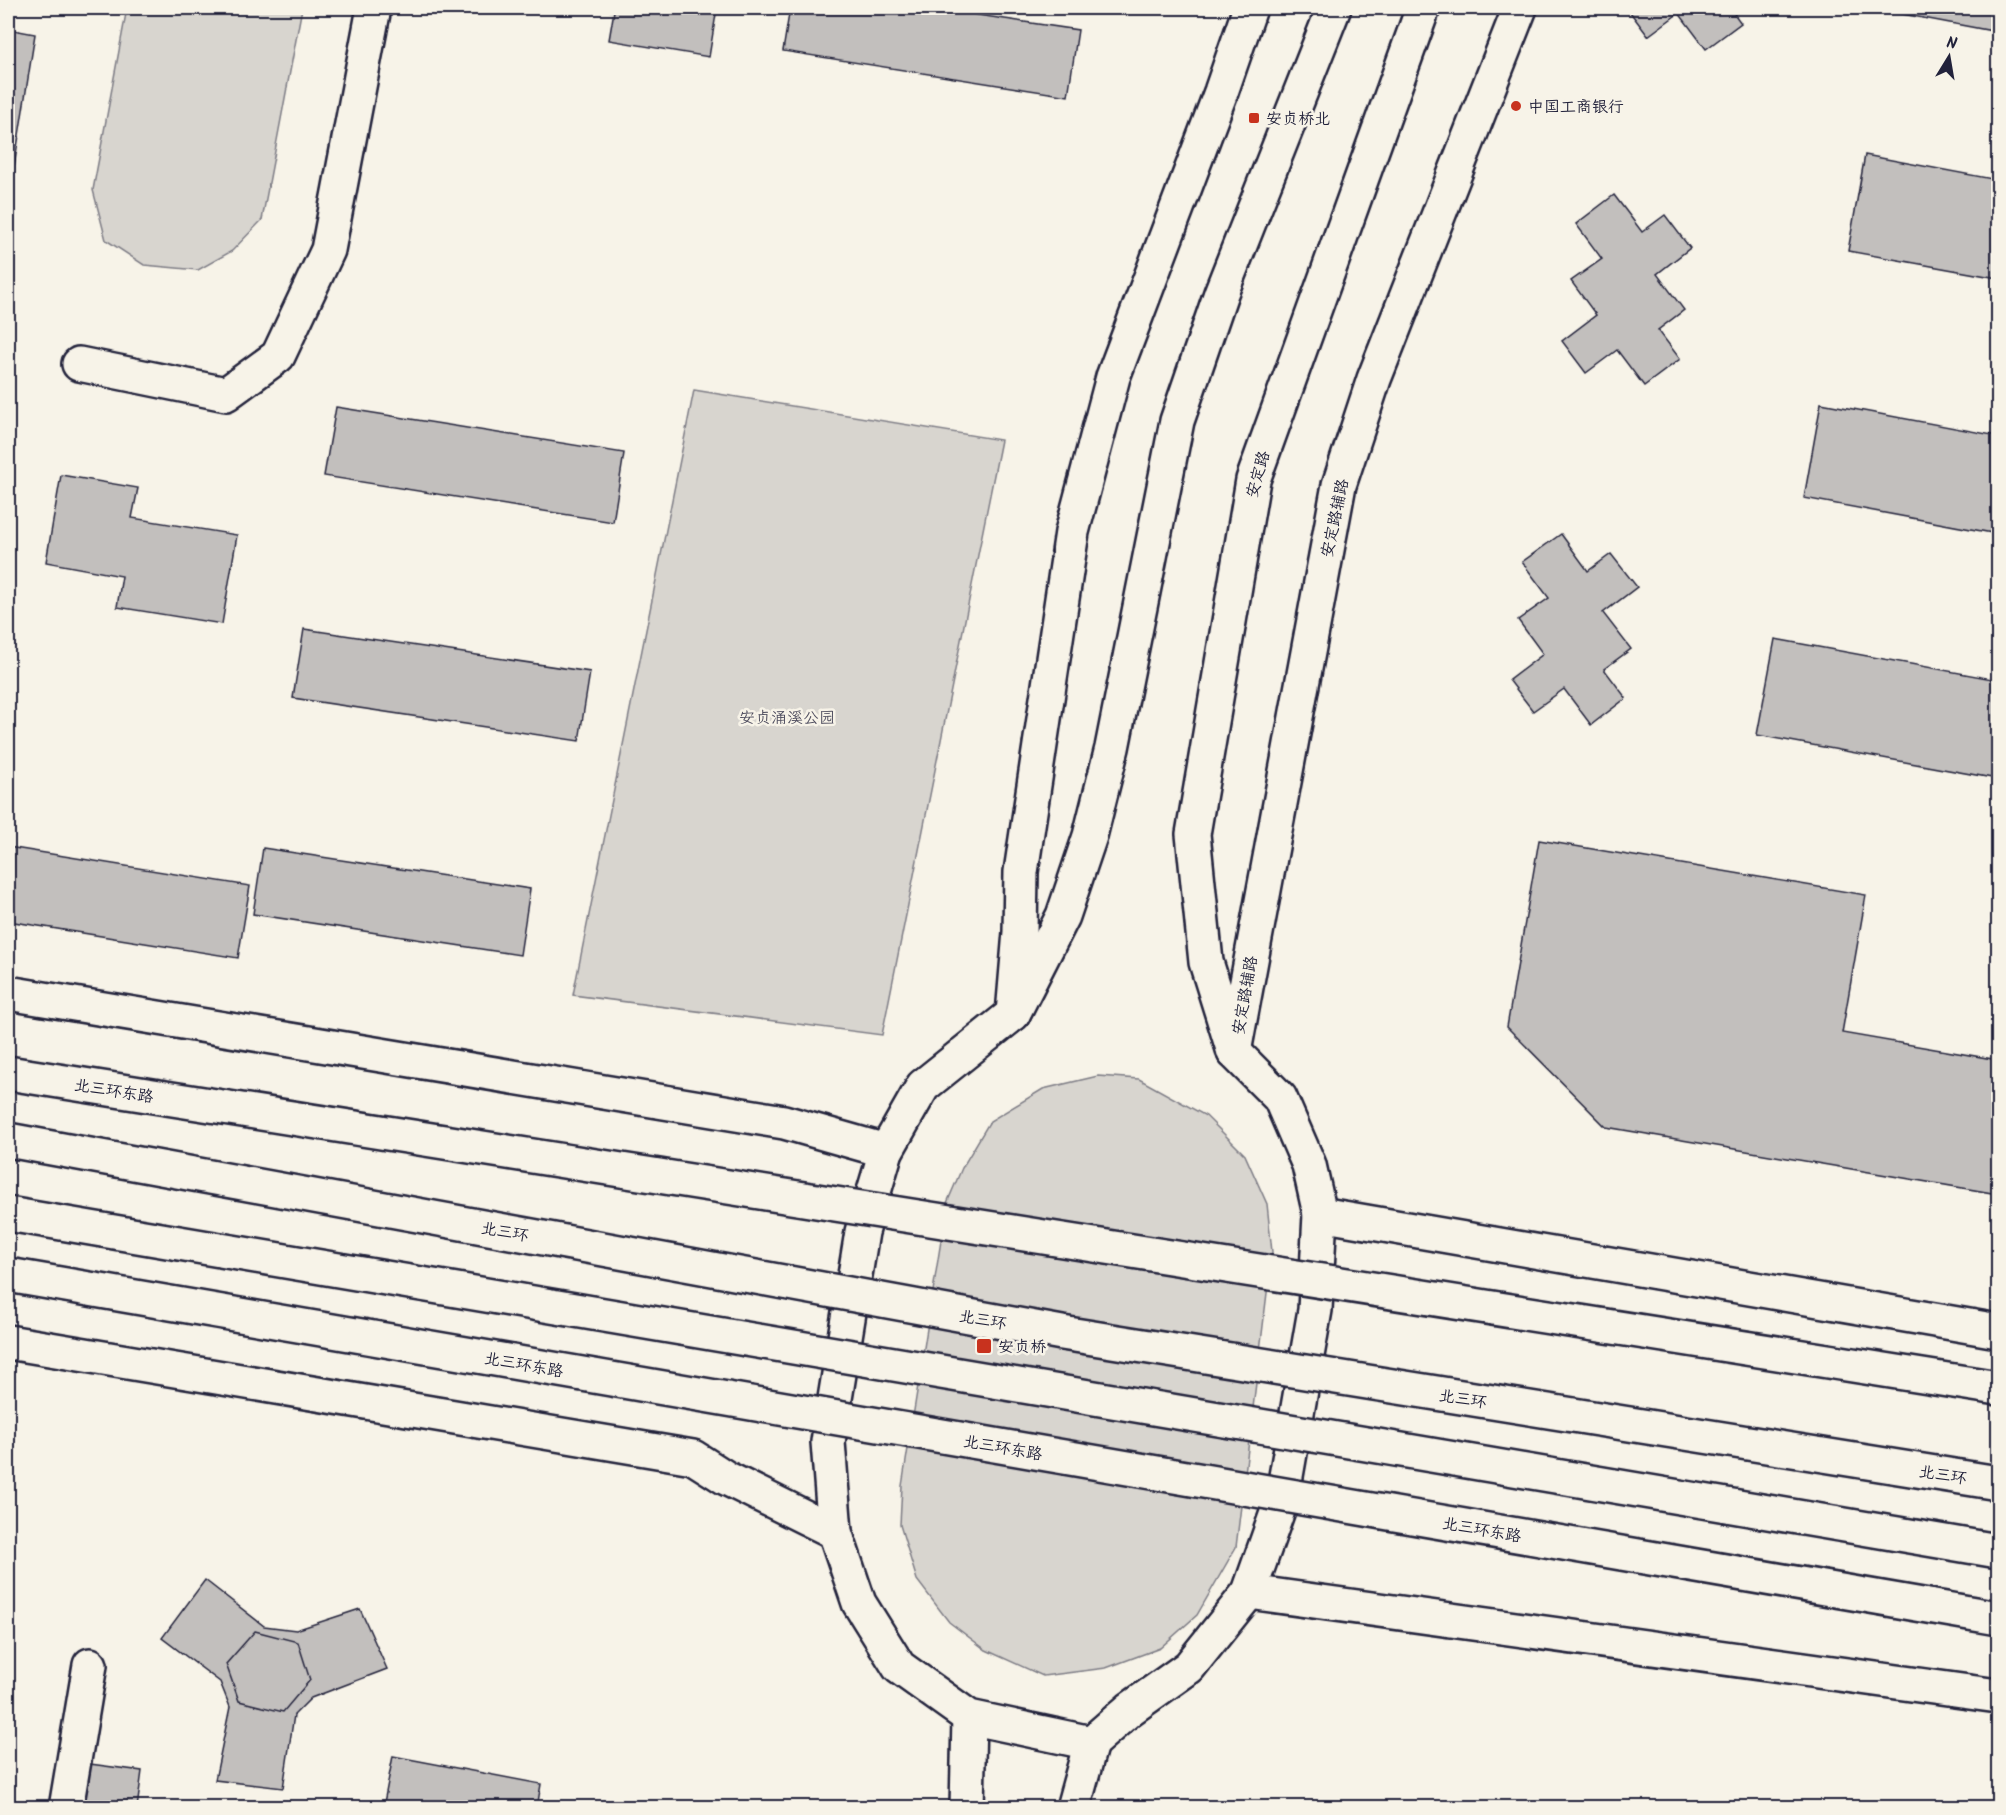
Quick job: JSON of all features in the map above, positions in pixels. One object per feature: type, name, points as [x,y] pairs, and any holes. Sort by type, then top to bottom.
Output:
[{"type":"main road","points":[[80,364],[226,394],[278,356],[328,250],[374,8]]},
{"type":"main road","points":[[1012,1014],[1020,932],[1022,872],[1072,532],[1113,376],[1221,92],[1250,8]]},
{"type":"main road","points":[[1091,1743],[969,1717],[899,1666],[860,1603],[835,1532],[828,1442],[862,1232],[886,1151],[923,1086],[1012,1014],[1064,916],[1090,836],[1112,748],[1177,421],[1221,293],[1334,8]]},
{"type":"main road","name":"安定路","points":[[1234,1052],[1206,962],[1193,834],[1253,480],[1423,8]]},
{"type":"main road","name":"安定路辅路","points":[[1234,1052],[1339,486],[1374,378],[1520,8]]},
{"type":"main road","points":[[8,993],[784,1122],[886,1151]]},
{"type":"main road","points":[[1073,1808],[1091,1743],[1130,1709],[1189,1667],[1249,1592],[1282,1499],[1315,1310],[1320,1214],[1309,1165],[1280,1098],[1234,1052]]},
{"type":"main road","name":"北三环东路","points":[[8,1073],[1998,1388]]},
{"type":"main road","name":"北三环","points":[[8,1140],[1062,1333],[1998,1483]]},
{"type":"main road","points":[[8,1214],[1998,1551]]},
{"type":"main road","points":[[1320,1214],[1998,1331]]},
{"type":"main road","name":"北三环东路","points":[[8,1275],[1998,1618]]},
{"type":"main road","points":[[8,1342],[693,1457],[726,1478],[835,1532]]},
{"type":"main road","points":[[1249,1592],[1998,1696]]},
{"type":"main road","points":[[66,1808],[90,1665]]},
{"type":"main road","points":[[967,1808],[969,1717]]},
{"type":"green space","points":[[127,8],[302,8],[262,220],[232,251],[198,270],[144,265],[106,240],[93,190]]},
{"type":"green space","name":"安贞涌溪公园","points":[[694,390],[1001,440],[882,1035],[573,995]]},
{"type":"green space","points":[[1098,1076],[1139,1079],[1206,1116],[1245,1155],[1267,1204],[1272,1252],[1236,1547],[1197,1615],[1160,1648],[1106,1668],[1043,1676],[986,1650],[949,1622],[917,1580],[900,1525],[902,1486],[947,1203],[962,1168],[990,1121],[1043,1089]]},
{"type":"building","points":[[592,8],[717,8],[709,57],[609,40],[614,11]]},
{"type":"building","points":[[790,8],[931,8],[1078,30],[1068,96],[783,51]]},
{"type":"building","points":[[1627,8],[1730,8],[1741,23],[1706,49],[1679,13],[1648,36]]},
{"type":"building","points":[[1892,8],[1998,8],[1998,32],[1891,12]]},
{"type":"building","points":[[8,29],[35,34],[8,205]]},
{"type":"building","points":[[1865,155],[1998,180],[1998,278],[1848,251]]},
{"type":"building","points":[[1614,195],[1642,232],[1665,215],[1690,248],[1657,274],[1684,310],[1658,330],[1680,359],[1644,386],[1617,350],[1586,373],[1562,341],[1596,315],[1571,281],[1602,259],[1576,224]]},
{"type":"building","points":[[1821,403],[1998,436],[1998,534],[1804,498]]},
{"type":"building","points":[[336,407],[624,453],[613,522],[324,476]]},
{"type":"building","points":[[61,475],[138,488],[132,518],[237,535],[222,624],[117,607],[122,576],[46,562]]},
{"type":"building","points":[[1561,534],[1588,571],[1611,554],[1637,587],[1603,613],[1631,649],[1604,669],[1626,698],[1591,725],[1564,689],[1533,711],[1509,680],[1543,654],[1518,620],[1549,598],[1522,562]]},
{"type":"building","points":[[304,629],[590,672],[579,741],[293,698]]},
{"type":"building","points":[[1775,639],[1998,680],[1998,779],[1757,735]]},
{"type":"building","points":[[1539,840],[1866,895],[1842,1033],[1998,1060],[1998,1194],[1606,1127],[1507,1027]]},
{"type":"building","points":[[8,847],[250,886],[238,958],[8,921]]},
{"type":"building","points":[[263,848],[530,889],[520,955],[253,914]]},
{"type":"building","points":[[205,1580],[264,1626],[296,1630],[360,1609],[387,1669],[311,1698],[294,1715],[283,1788],[215,1780],[230,1707],[220,1682],[162,1638]]},
{"type":"building","points":[[255,1631],[298,1642],[310,1680],[283,1712],[239,1701],[226,1664]]},
{"type":"building","points":[[393,1756],[541,1784],[537,1808],[383,1808]]},
{"type":"building","points":[[90,1764],[142,1771],[137,1808],[83,1808]]},
{"type":"place","name":"中国工商银行","points":[[1516,106]]},
{"type":"place","name":"安贞桥北","points":[[1254,118]]},
{"type":"place","name":"安贞桥","points":[[984,1346]]}]
